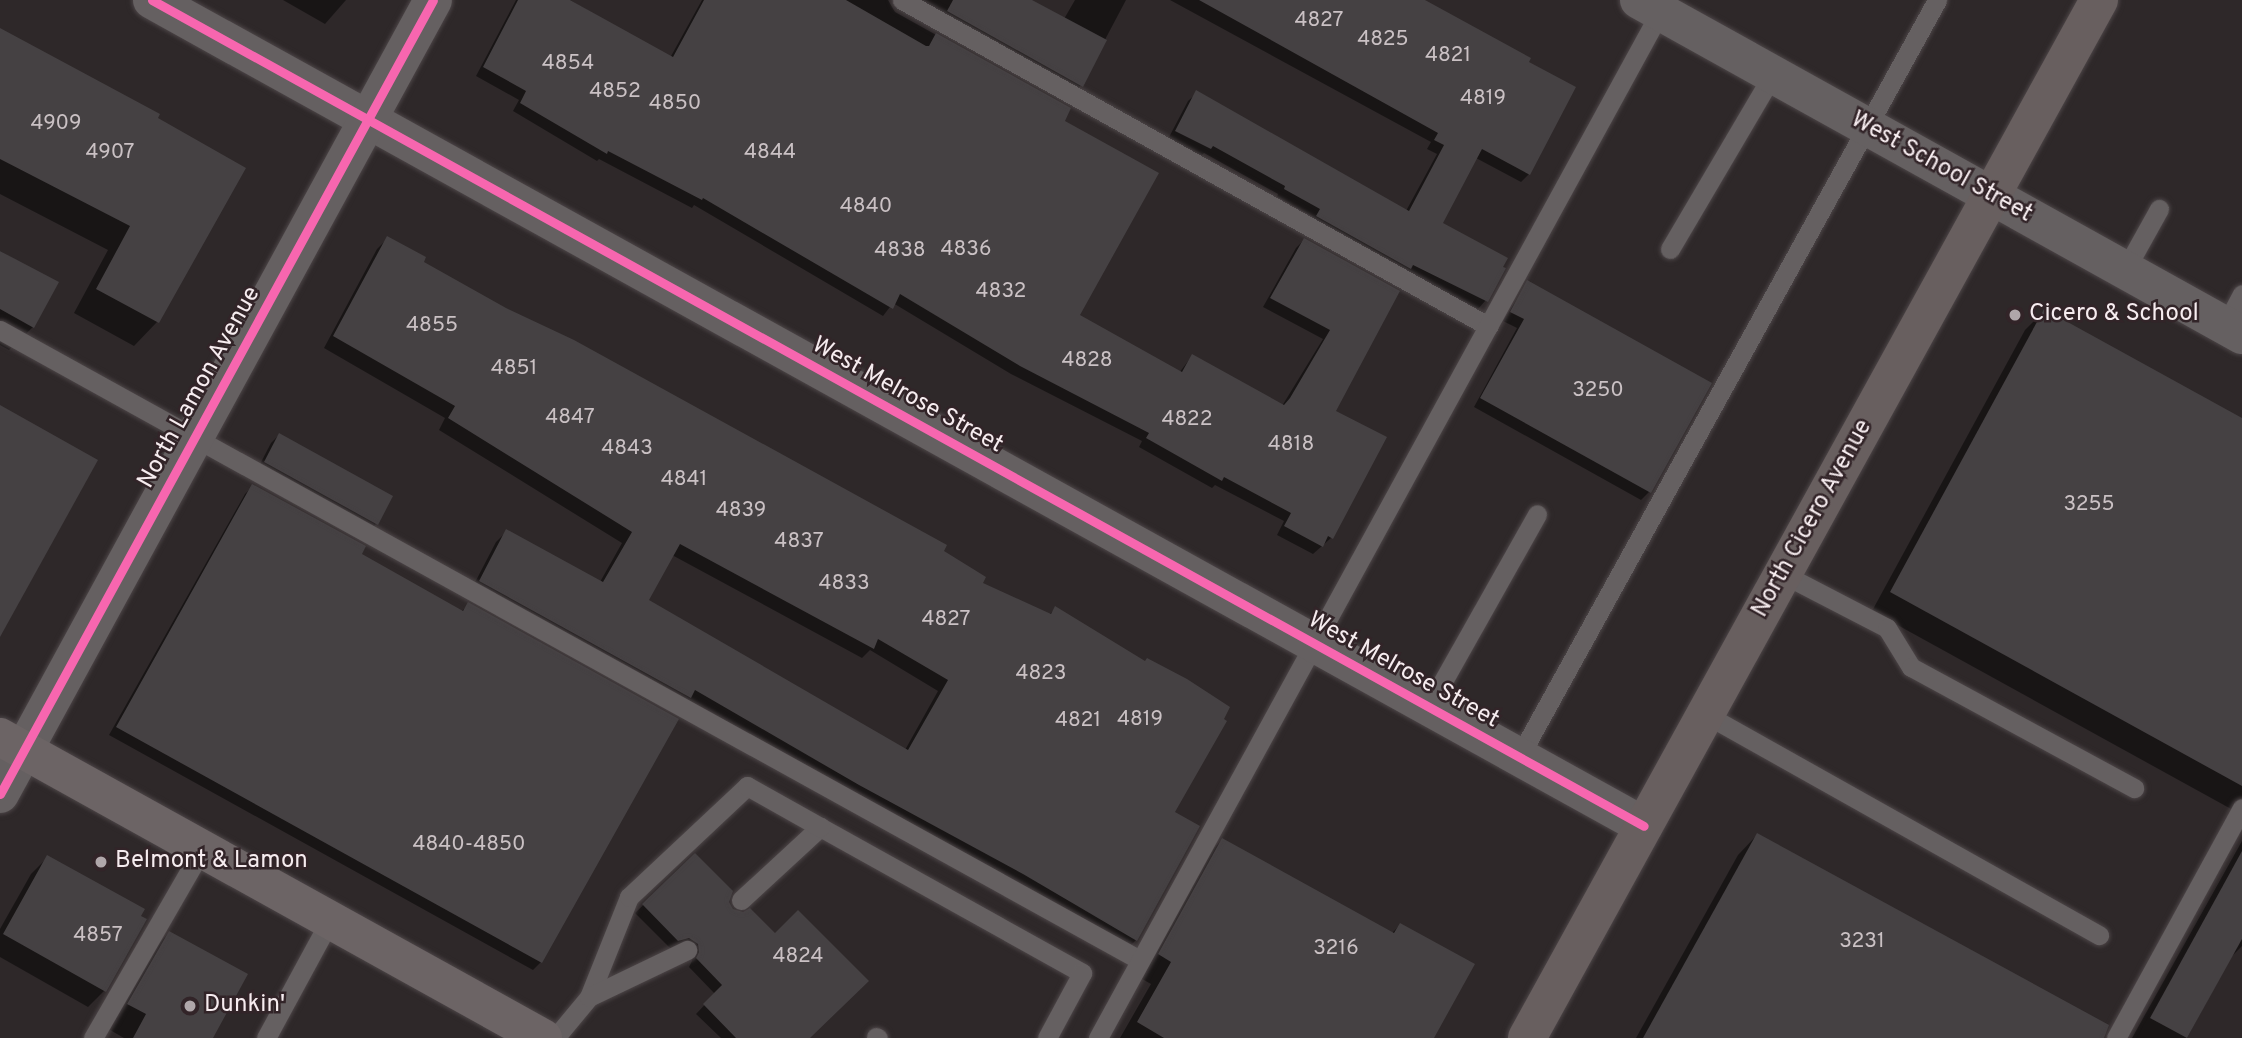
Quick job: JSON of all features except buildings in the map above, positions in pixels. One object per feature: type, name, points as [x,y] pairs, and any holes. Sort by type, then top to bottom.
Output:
[{"type":"main road","name":"North Cicero Avenue","points":[[1527,1038],[2099,0]]},
{"type":"main road","points":[[12,744],[540,1037]]},
{"type":"street","name":"West Melrose Street","points":[[152,0],[1644,826]]},
{"type":"street","name":"North Lamon Avenue","points":[[0,794],[12,744],[195,438],[433,0]]},
{"type":"street","name":"West School Street","points":[[1656,4],[1773,74],[2125,270],[2236,318]]},
{"type":"lane","points":[[902,0],[1488,326]]},
{"type":"lane","points":[[1520,757],[1937,0]]},
{"type":"lane","points":[[1098,1038],[1488,326],[1656,4]]},
{"type":"lane","points":[[1670,249],[1773,74]]},
{"type":"lane","points":[[2125,270],[2160,209]]},
{"type":"lane","points":[[0,330],[1140,961]]},
{"type":"lane","points":[[1429,706],[1537,514]]},
{"type":"lane","points":[[1783,574],[1887,628],[1911,667],[2134,788]]},
{"type":"lane","points":[[1705,714],[2099,935]]},
{"type":"lane","points":[[589,997],[629,897],[747,786],[1082,973],[1047,1038]]},
{"type":"lane","points":[[2116,1038],[2242,808]]},
{"type":"lane","points":[[741,900],[820,827]]},
{"type":"lane","points":[[93,1038],[202,849]]},
{"type":"lane","points":[[266,1038],[330,920]]},
{"type":"lane","points":[[540,1037],[589,997],[687,950]]},
{"type":"cycle path","points":[[152,0],[1644,826]]},
{"type":"cycle path","points":[[0,794],[433,0]]},
{"type":"place","name":"Cicero & School","points":[[2015,315]]},
{"type":"place","name":"Belmont & Lamon","points":[[101,862]]},
{"type":"place","name":"Dunkin'","points":[[190,1006]]}]
